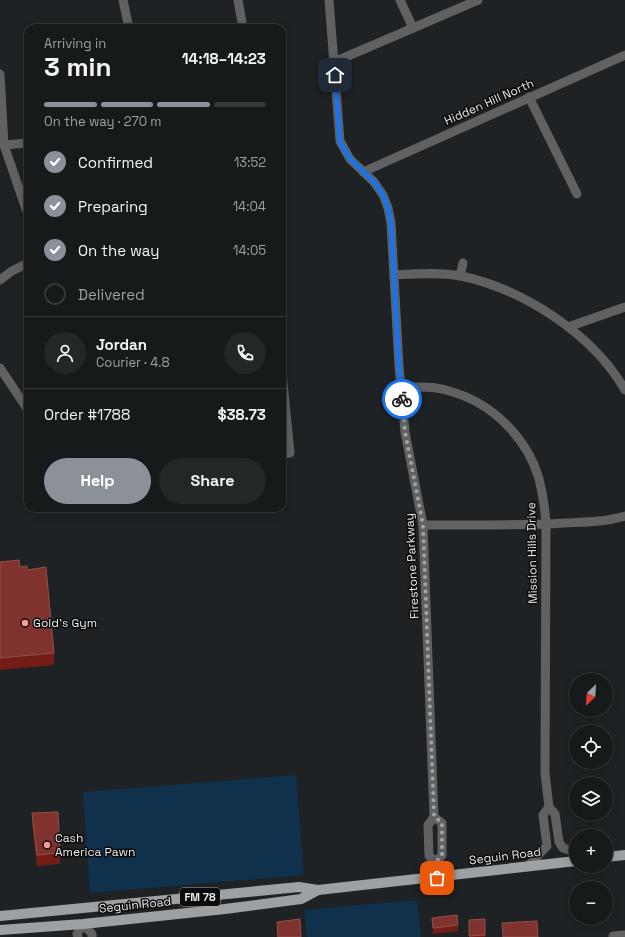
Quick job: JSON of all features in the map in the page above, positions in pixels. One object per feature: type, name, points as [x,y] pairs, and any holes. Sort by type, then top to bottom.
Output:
[{"type":"main road","points":[[613,856],[625,855]]},
{"type":"main road","name":"Seguin Road","points":[[0,916],[299,887],[318,890],[437,878],[569,862]]},
{"type":"main road","name":"Seguin Road","points":[[0,930],[83,924],[193,913],[301,899],[318,890]]},
{"type":"main road","points":[[45,912],[73,918],[83,924],[87,917],[115,905]]},
{"type":"street","points":[[123,0],[128,24]]},
{"type":"street","points":[[238,0],[242,24]]},
{"type":"street","name":"Firestone Parkway","points":[[329,0],[340,142],[350,159],[374,182],[383,195],[388,208],[391,223],[405,432],[423,525],[434,816],[428,825],[429,856],[436,862]]},
{"type":"street","points":[[400,0],[413,28]]},
{"type":"street","points":[[334,62],[478,0]]},
{"type":"street","name":"Hidden Hill North","points":[[364,172],[625,55]]},
{"type":"street","points":[[0,74],[4,145],[24,203]]},
{"type":"street","points":[[529,97],[577,194]]},
{"type":"street","points":[[4,145],[24,143]]},
{"type":"street","points":[[460,276],[463,263]]},
{"type":"street","points":[[0,280],[12,271],[24,266]]},
{"type":"street","points":[[394,275],[430,274],[460,276],[489,285],[533,304],[568,327],[595,351],[614,372],[625,390]]},
{"type":"street","points":[[568,327],[625,307]]},
{"type":"street","points":[[0,368],[24,404]]},
{"type":"street","name":"Mission Hills Drive","points":[[401,388],[420,387],[449,390],[483,406],[504,422],[521,442],[534,466],[542,491],[546,524],[545,772],[549,807],[555,814],[559,842],[563,848],[569,850]]},
{"type":"street","points":[[423,525],[592,522],[616,519],[625,516]]},
{"type":"street","name":"Mission Hills Drive","points":[[527,867],[547,846],[543,815],[549,807]]},
{"type":"street","name":"Firestone Parkway","points":[[434,816],[442,823],[442,855],[436,862],[437,878]]},
{"type":"street","points":[[78,937],[77,934],[83,924],[92,934],[92,937]]},
{"type":"street","points":[[613,936],[625,935]]},
{"type":"shaded area","points":[[296,775],[304,875],[90,893],[83,792]]},
{"type":"shaded area","points":[[417,900],[421,937],[307,937],[304,910]]},
{"type":"building","name":"Gold's Gym","points":[[19,560],[20,567],[27,566],[27,570],[46,567],[54,653],[0,658],[0,562]]},
{"type":"building","name":"Cash America Pawn","points":[[58,812],[60,853],[37,855],[32,813]]},
{"type":"building","points":[[457,915],[458,925],[433,928],[432,918]]},
{"type":"building","points":[[300,919],[301,937],[278,937],[277,922]]},
{"type":"building","points":[[485,919],[485,935],[469,936],[469,920]]},
{"type":"building","points":[[537,921],[538,937],[503,937],[502,923]]},
{"type":"way so far","points":[[402,399],[405,432],[420,501],[423,525],[434,816],[442,823],[442,855],[436,862],[437,878]]},
{"type":"place","name":"Gold's Gym","points":[[25,623]]},
{"type":"place","name":"Cash America Pawn","points":[[47,845]]},
{"type":"route","points":[[335,75],[340,142],[350,159],[374,182],[383,195],[388,208],[391,223],[402,399]]}]
